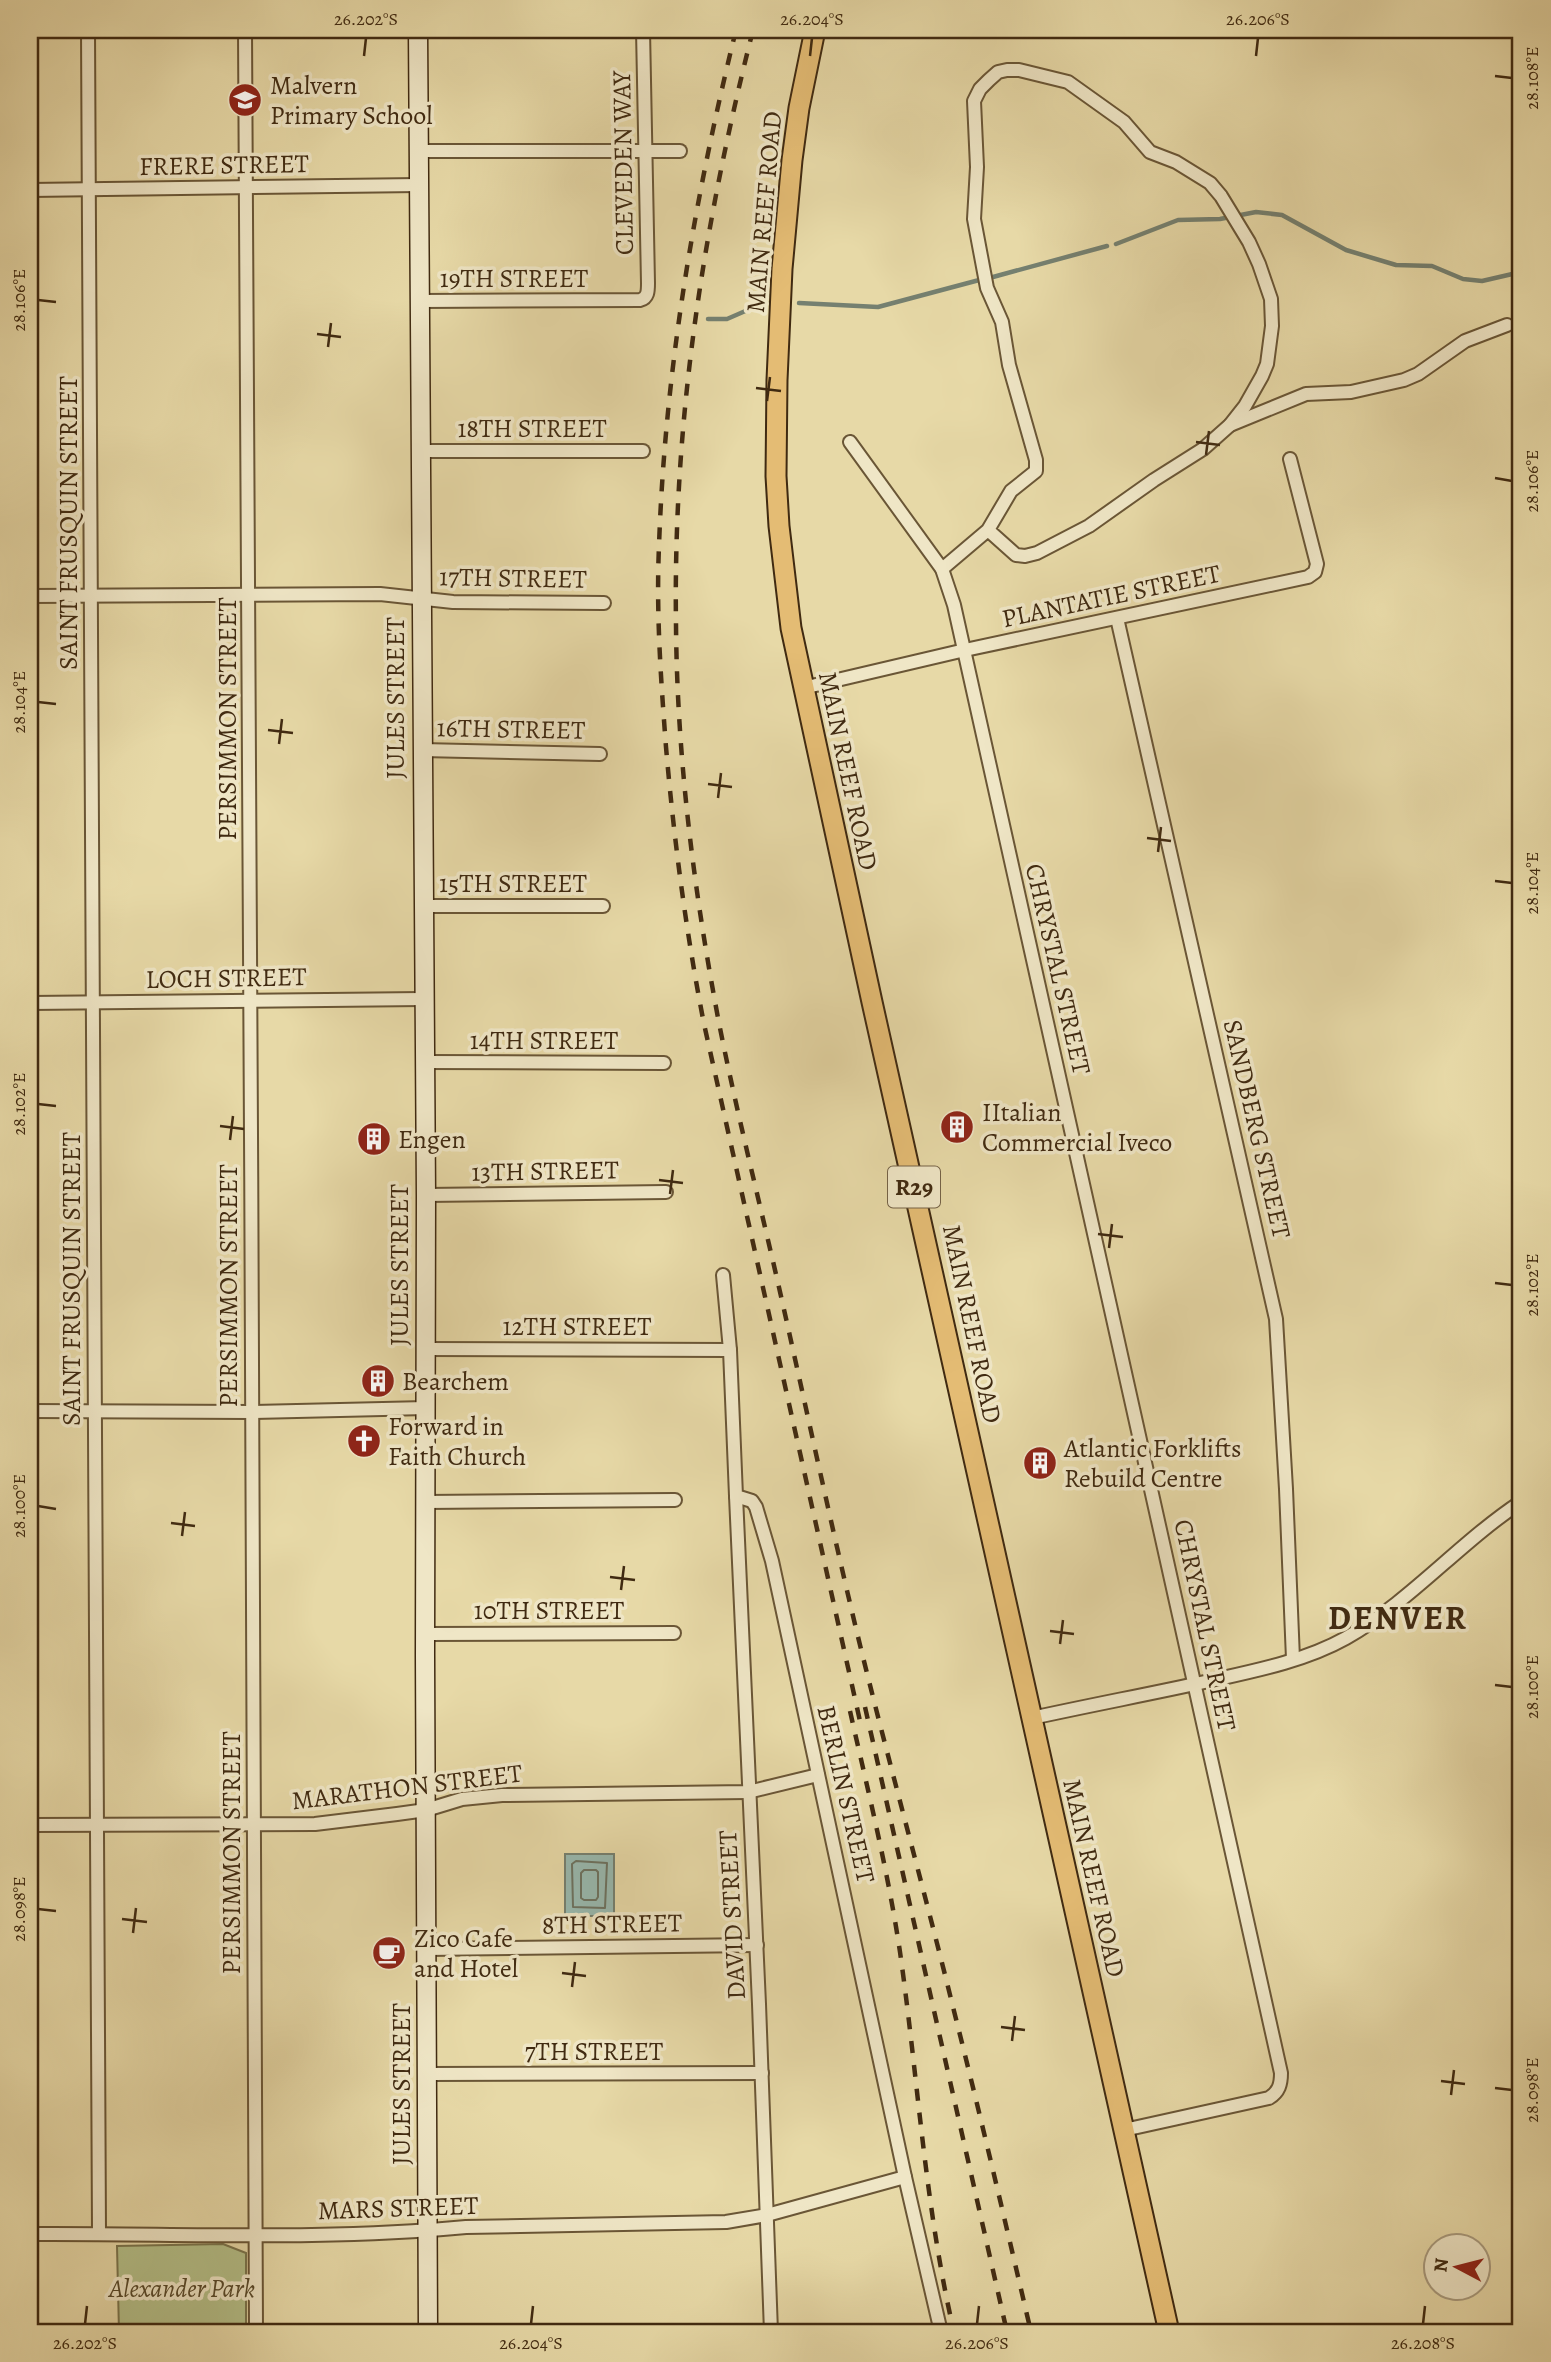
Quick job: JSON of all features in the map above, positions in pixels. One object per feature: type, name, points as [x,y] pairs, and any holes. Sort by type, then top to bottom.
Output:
[{"type":"main road","name":"JULES STREET","points":[[418,30],[426,1195],[428,2332]]},
{"type":"main road","name":"MAIN REEF ROAD","points":[[815,30],[799,108],[792,160],[782,268],[777,380],[776,476],[791,628],[1170,2332]]},
{"type":"street","name":"SAINT FRUSQUIN STREET","points":[[88,30],[99,2233]]},
{"type":"street","name":"PERSIMMON STREET","points":[[245,30],[252,1000],[251,1412],[256,2332]]},
{"type":"street","name":"CLEVEDEN WAY","points":[[643,30],[647,295]]},
{"type":"street","points":[[942,569],[988,530],[1006,497],[1020,483],[1034,475],[1037,466],[1009,365],[1002,323],[987,288],[974,219],[977,167],[974,102],[980,89],[998,72],[1019,71],[1068,82],[1124,122],[1150,152],[1170,159],[1210,183],[1249,242],[1271,299],[1271,313],[1267,363],[1245,406],[1230,425],[1203,449],[1089,526],[1047,549],[1025,556],[1016,555],[988,530]]},
{"type":"street","points":[[418,151],[680,151]]},
{"type":"street","name":"FRERE STREET","points":[[30,190],[419,185]]},
{"type":"street","name":"19TH STREET","points":[[419,301],[639,300],[647,295]]},
{"type":"street","points":[[1230,425],[1306,394],[1351,393],[1404,380],[1424,370],[1465,341],[1507,325]]},
{"type":"street","name":"CHRYSTAL STREET","points":[[850,442],[942,569],[948,585],[965,650],[1280,2066],[1279,2089],[1269,2098],[1124,2130]]},
{"type":"street","name":"18TH STREET","points":[[420,451],[643,451]]},
{"type":"street","name":"PLANTATIE STREET","points":[[803,688],[965,650],[1308,577],[1315,572],[1317,564],[1290,459]]},
{"type":"street","name":"17TH STREET","points":[[30,596],[380,594],[453,602],[604,603]]},
{"type":"street","name":"SANDBERG STREET","points":[[1117,618],[1276,1319],[1293,1659]]},
{"type":"street","name":"16TH STREET","points":[[422,750],[600,754]]},
{"type":"street","name":"15TH STREET","points":[[423,906],[603,906]]},
{"type":"street","name":"LOCH STREET","points":[[30,1003],[423,999]]},
{"type":"street","name":"14TH STREET","points":[[424,1062],[664,1063]]},
{"type":"street","name":"13TH STREET","points":[[426,1195],[666,1192]]},
{"type":"street","points":[[723,1275],[730,1350],[736,1496]]},
{"type":"street","name":"12TH STREET","points":[[425,1349],[730,1350]]},
{"type":"street","points":[[30,1411],[251,1412],[426,1408]]},
{"type":"street","name":"BERLIN STREET","points":[[736,1496],[747,1498],[756,1507],[772,1561],[941,2332]]},
{"type":"street","name":"DAVID STREET","points":[[736,1496],[757,1945],[771,2332]]},
{"type":"street","points":[[425,1502],[675,1500]]},
{"type":"street","points":[[1032,1718],[1194,1684],[1293,1659],[1345,1639],[1404,1599],[1491,1523],[1521,1502]]},
{"type":"street","name":"10TH STREET","points":[[425,1634],[674,1633]]},
{"type":"street","name":"MARATHON STREET","points":[[30,1825],[254,1826],[333,1823],[426,1810],[462,1799],[502,1795],[748,1792],[818,1775]]},
{"type":"street","name":"8TH STREET","points":[[426,1948],[757,1945]]},
{"type":"street","name":"7TH STREET","points":[[427,2074],[762,2073]]},
{"type":"street","name":"MARS STREET","points":[[30,2234],[256,2235],[428,2232],[467,2227],[726,2222],[767,2215],[905,2177]]},
{"type":"green space","name":"Alexander Park","points":[[223,2244],[246,2253],[246,2332],[119,2332],[117,2246]]},
{"type":"water","points":[[565,1854],[614,1854],[614,1916],[565,1916]]},
{"type":"waterway","points":[[1116,244],[1178,220],[1220,219],[1256,212],[1282,215],[1346,250],[1396,265],[1432,266],[1463,279],[1482,281],[1521,272]]},
{"type":"waterway","points":[[993,277],[1107,246]]},
{"type":"waterway","points":[[799,303],[878,307],[983,279]]},
{"type":"waterway","points":[[708,319],[727,319],[766,302]]},
{"type":"railway","points":[[736,30],[695,222],[668,415],[658,571],[664,722],[681,886],[704,1024],[860,1721]]},
{"type":"railway","points":[[753,30],[719,177],[686,399],[676,549],[676,625],[688,825],[710,974],[735,1098],[860,1645],[964,2051],[1031,2332]]},
{"type":"railway","points":[[865,1707],[1007,2332]]},
{"type":"railway","points":[[850,1711],[895,1922],[929,2190],[954,2332]]},
{"type":"place","name":"Malvern Primary School","points":[[245,100]]},
{"type":"place","name":"IItalian Commercial Iveco","points":[[957,1127]]},
{"type":"place","name":"Engen","points":[[374,1139]]},
{"type":"place","name":"Bearchem","points":[[378,1381]]},
{"type":"place","name":"Forward in Faith Church","points":[[364,1441]]},
{"type":"place","name":"Atlantic Forklifts Rebuild Centre","points":[[1040,1463]]},
{"type":"place","name":"Zico Cafe and Hotel","points":[[389,1953]]},
{"type":"district","name":"DENVER","points":[[1398,1617]]}]
